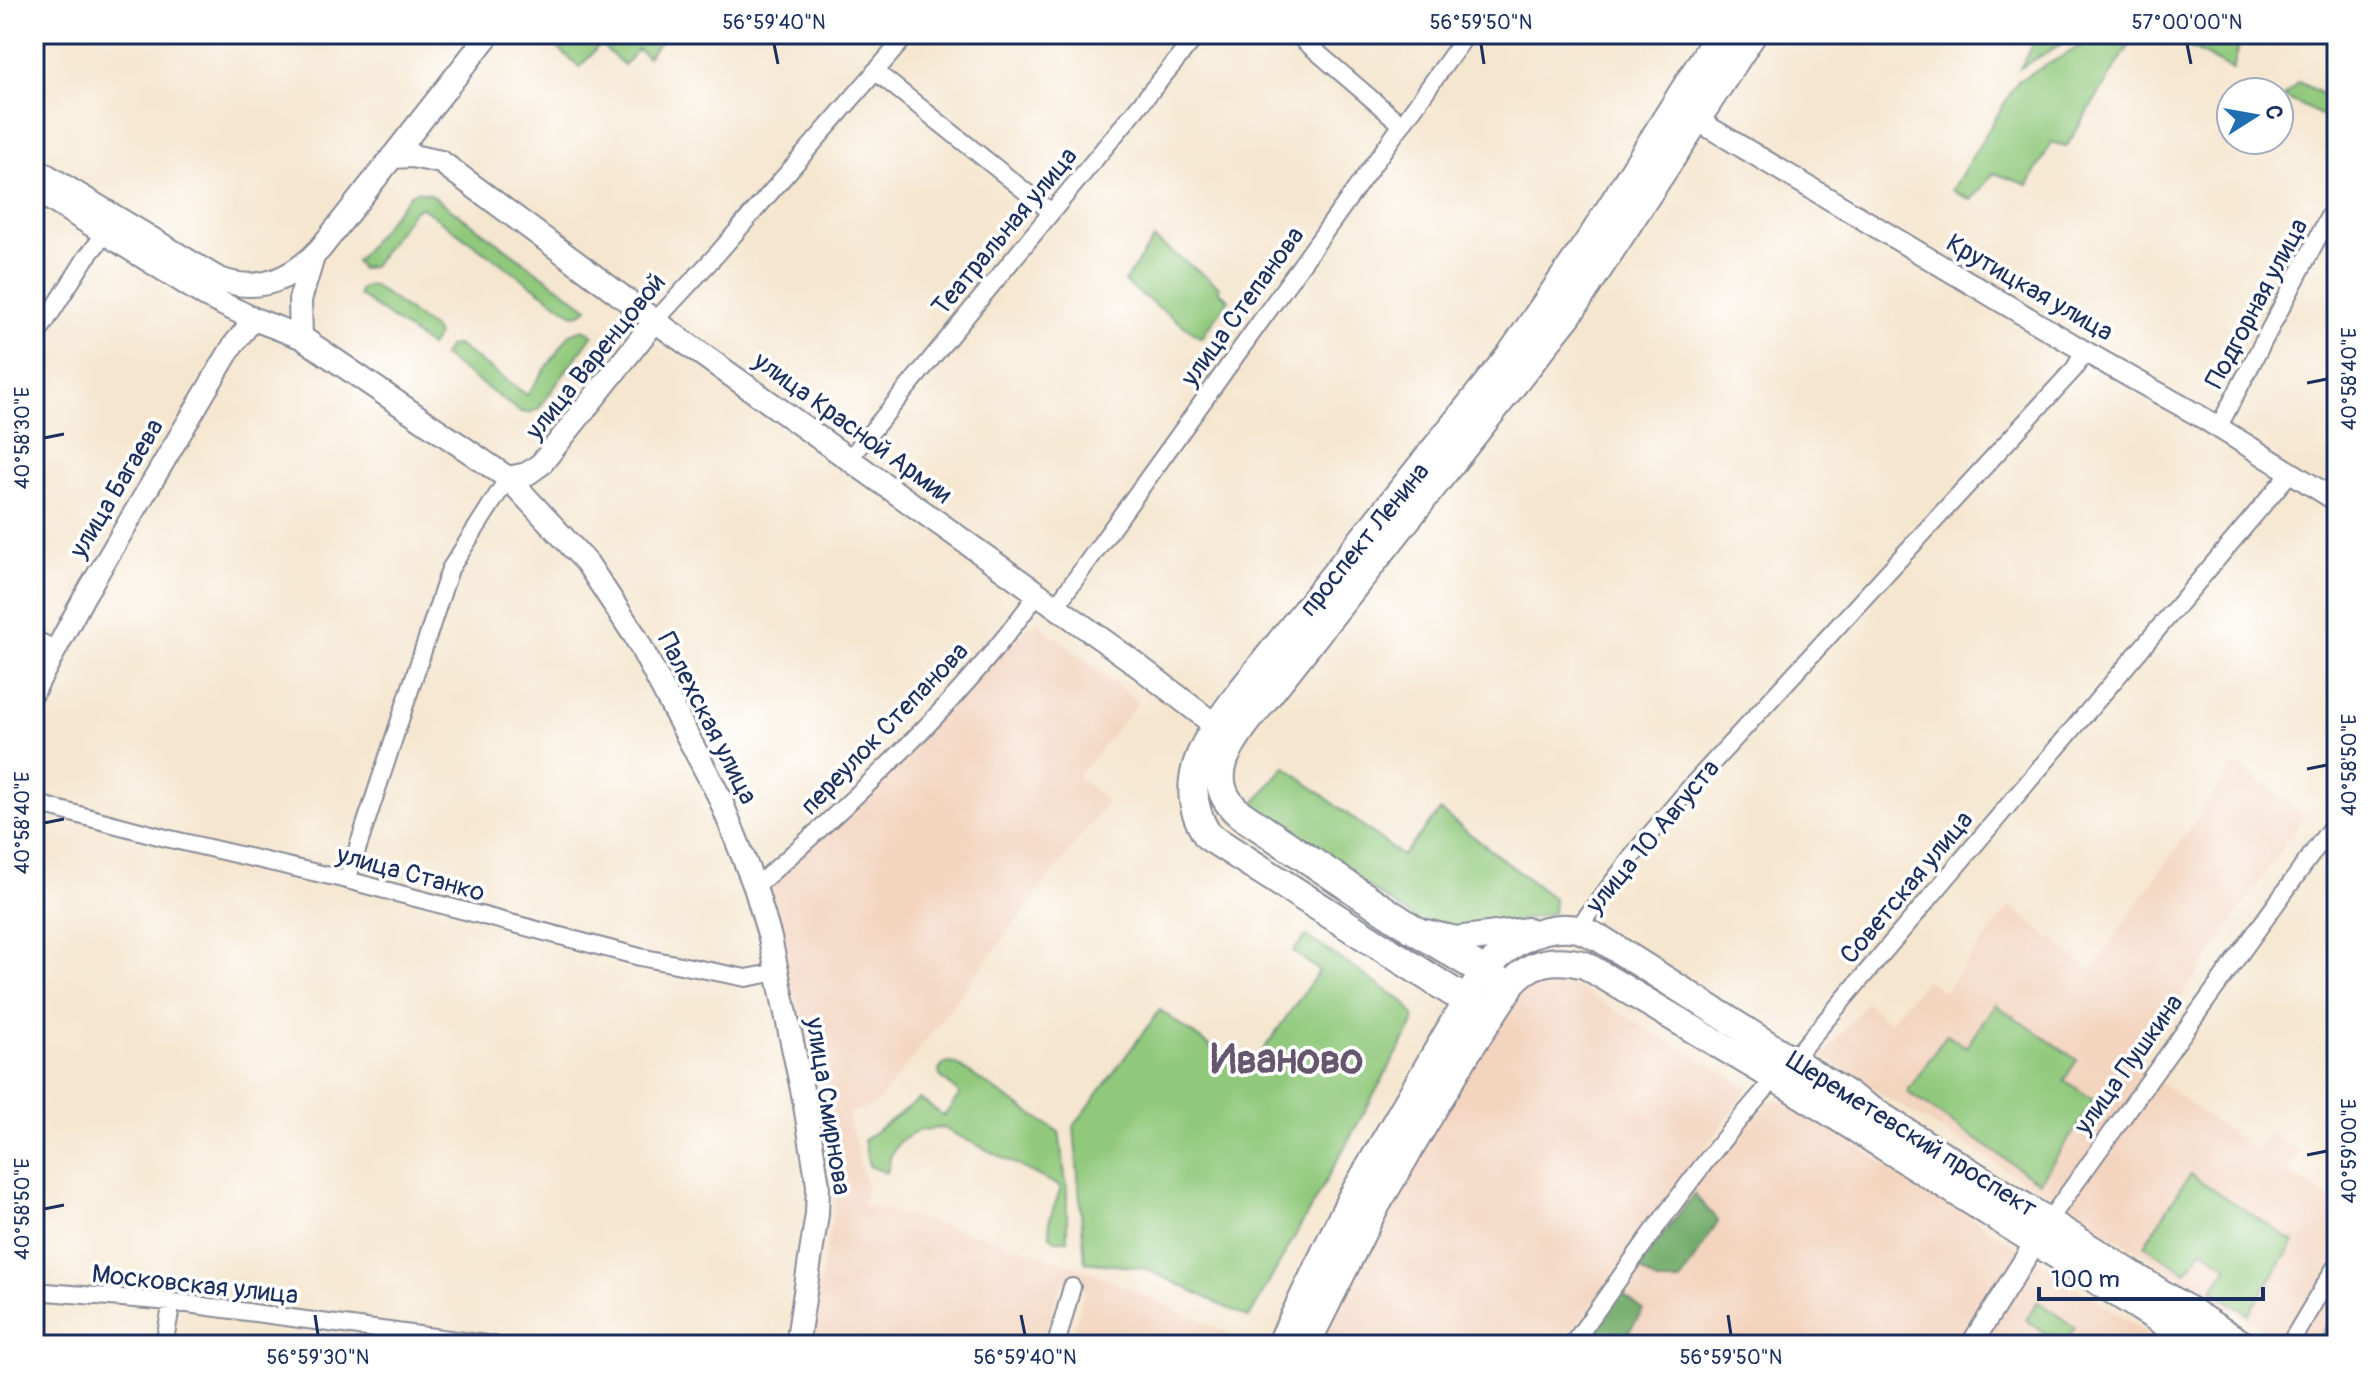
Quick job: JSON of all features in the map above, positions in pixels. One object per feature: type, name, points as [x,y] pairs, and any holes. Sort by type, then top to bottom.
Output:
[{"type":"highway","name":"проспект Ленина","points":[[1509,987],[1413,929],[1229,806],[1221,782],[1224,732],[1511,355],[1596,232],[1720,34]]},
{"type":"highway","name":"проспект Ленина","points":[[1478,1009],[1208,836],[1199,822],[1194,787],[1198,758],[1224,732],[1568,314],[1752,34]]},
{"type":"highway","name":"улица 10 Августа","points":[[1305,1345],[1478,1009],[1485,972]]},
{"type":"highway","name":"проспект Ленина","points":[[1428,979],[1446,1012],[1445,1037]]},
{"type":"highway","name":"улица 10 Августа","points":[[1281,1345],[1351,1200],[1445,1037],[1509,987]]},
{"type":"main road","points":[[34,168],[222,280],[247,286],[273,282],[295,273],[313,257],[489,34]]},
{"type":"main road","points":[[441,162],[428,141],[427,122],[444,91]]},
{"type":"main road","name":"улица Красной Армии","points":[[392,157],[412,156],[441,162],[655,321],[1128,658],[1224,732]]},
{"type":"main road","name":"Палехская улица","points":[[34,189],[206,296],[301,337],[508,478],[543,513],[587,563],[635,636],[719,796],[755,887],[777,972]]},
{"type":"main road","points":[[301,337],[300,300],[313,257]]},
{"type":"main road","name":"улица Варенцовой","points":[[508,478],[527,474],[553,452],[655,321]]},
{"type":"main road","points":[[543,513],[541,484],[553,452]]},
{"type":"main road","name":"проспект Ленина","points":[[1413,929],[1456,940],[1548,931]]},
{"type":"main road","name":"улица 10 Августа","points":[[1485,972],[1512,945],[1548,931],[1577,929]]},
{"type":"main road","name":"Шереметевский проспект","points":[[1577,929],[1601,939],[1784,1069],[2042,1231],[2244,1345]]},
{"type":"main road","name":"улица 10 Августа","points":[[1509,987],[1517,976],[1532,966],[1565,960]]},
{"type":"main road","name":"Шереметевский проспект","points":[[1565,960],[1585,965],[1784,1069]]},
{"type":"main road","name":"улица Смирнова","points":[[777,972],[804,1099],[818,1185],[817,1214],[797,1345]]},
{"type":"main road","name":"Шереметевский проспект","points":[[2042,1231],[2199,1345]]},
{"type":"street","name":"улица Варенцовой","points":[[655,321],[908,34]]},
{"type":"street","name":"Театральная улица","points":[[848,460],[1198,34]]},
{"type":"street","points":[[1296,34],[1402,125]]},
{"type":"street","name":"улица Степанова","points":[[1047,600],[1467,34]]},
{"type":"street","points":[[875,71],[1051,212]]},
{"type":"street","name":"Крутицкая улица","points":[[1695,119],[2337,501]]},
{"type":"street","name":"Подгорная улица","points":[[2218,428],[2337,201]]},
{"type":"street","points":[[34,340],[86,258],[105,234]]},
{"type":"street","name":"улица Багаева","points":[[34,691],[55,649],[233,345],[254,319]]},
{"type":"street","name":"улица 10 Августа","points":[[1577,929],[1589,910],[1693,784],[2034,414],[2075,368],[2084,351]]},
{"type":"street","name":"Советская улица","points":[[1572,1345],[1679,1195],[2291,472]]},
{"type":"street","points":[[347,880],[450,569],[508,478]]},
{"type":"street","name":"переулок Степанова","points":[[755,887],[849,802],[944,709],[1047,600]]},
{"type":"street","points":[[34,639],[55,649]]},
{"type":"street","name":"улица Станко","points":[[34,803],[166,838],[347,880],[640,957],[746,978],[777,972]]},
{"type":"street","name":"улица Пушкина","points":[[1971,1345],[2042,1231],[2337,819]]},
{"type":"street","points":[[2289,1345],[2337,1264]]},
{"type":"street","points":[[1056,1345],[1072,1287]]},
{"type":"street","name":"Московская улица","points":[[34,1291],[172,1302],[491,1345]]},
{"type":"street","points":[[164,1345],[172,1302]]},
{"type":"shaded area","points":[[1037,622],[1138,702],[1078,777],[1108,801],[878,1103],[848,1114],[867,1189],[863,1204],[986,1237],[1086,1270],[1256,1345],[1069,1345],[1085,1289],[1074,1275],[1061,1284],[1042,1345],[808,1345],[838,1186],[836,1149],[829,1113],[763,889],[886,764],[1026,629]]},
{"type":"shaded area","points":[[2235,763],[2304,816],[2136,1065],[2256,1151],[2271,1133],[2300,1152],[2288,1171],[2337,1203],[2337,1345],[2290,1345],[1822,1057],[1866,1003],[1888,1022],[1926,980],[1944,992],[2010,906],[2091,970]]},
{"type":"shaded area","points":[[1552,982],[1574,986],[1749,1088],[1563,1345],[1318,1345],[1368,1234],[1515,999],[1527,990]]},
{"type":"shaded area","points":[[1777,1099],[1786,1101],[2025,1252],[1968,1345],[1581,1345],[1684,1198],[1768,1102]]},
{"type":"shaded area","points":[[2027,1255],[2166,1345],[1972,1345]]},
{"type":"green space","points":[[542,34],[667,34],[647,57],[638,49],[624,65],[600,44],[580,67]]},
{"type":"green space","points":[[2038,34],[2078,34],[2020,68]]},
{"type":"green space","points":[[2102,34],[2135,36],[2066,147],[2052,142],[2028,185],[1994,173],[1971,200],[1952,190],[2018,81]]},
{"type":"green space","points":[[2165,34],[2208,34],[2238,49],[2233,70]]},
{"type":"green space","points":[[2299,82],[2337,102],[2337,123],[2295,102],[2295,86]]},
{"type":"green space","points":[[417,191],[430,194],[588,308],[574,315],[421,207],[413,211],[374,265],[361,269],[356,261],[410,194]]},
{"type":"green space","points":[[1154,239],[1220,287],[1218,291],[1229,299],[1201,338],[1124,282]]},
{"type":"green space","points":[[369,285],[434,329],[437,336],[430,346],[359,295],[360,290]]},
{"type":"green space","points":[[583,329],[593,334],[539,408],[530,413],[520,412],[443,356],[449,346],[457,345],[527,395],[570,334]]},
{"type":"green space","points":[[1285,766],[1402,856],[1440,811],[1554,899],[1553,913],[1457,934],[1429,929],[1252,806]]},
{"type":"green space","points":[[1306,936],[1404,1002],[1414,1016],[1414,1023],[1249,1318],[1144,1268],[1085,1262],[1074,1126],[1160,1010],[1247,1073],[1319,971],[1293,951]]},
{"type":"green space","points":[[1995,1004],[2077,1060],[2064,1080],[2095,1101],[2039,1182],[1907,1092],[1947,1034],[1966,1047]]},
{"type":"green space","points":[[945,1063],[956,1064],[1059,1132],[1067,1190],[1067,1240],[1055,1240],[1050,1235],[1049,1222],[1061,1187],[943,1128],[920,1130],[899,1142],[891,1155],[887,1173],[869,1166],[864,1140],[920,1099],[944,1116],[960,1094],[940,1076],[939,1070]]},
{"type":"green space","points":[[2190,1174],[2294,1242],[2248,1314],[2212,1290],[2228,1266],[2202,1249],[2186,1272],[2144,1245]]},
{"type":"green space","points":[[1694,1194],[1718,1221],[1680,1282],[1657,1282],[1638,1268]]},
{"type":"green space","points":[[1620,1292],[1643,1310],[1620,1345],[1584,1345]]},
{"type":"green space","points":[[2038,1301],[2075,1328],[2063,1345],[2026,1320]]},
{"type":"green space","points":[[2337,1307],[2337,1345],[2315,1345]]},
{"type":"district","name":"Иваново","points":[[1287,1058]]}]
